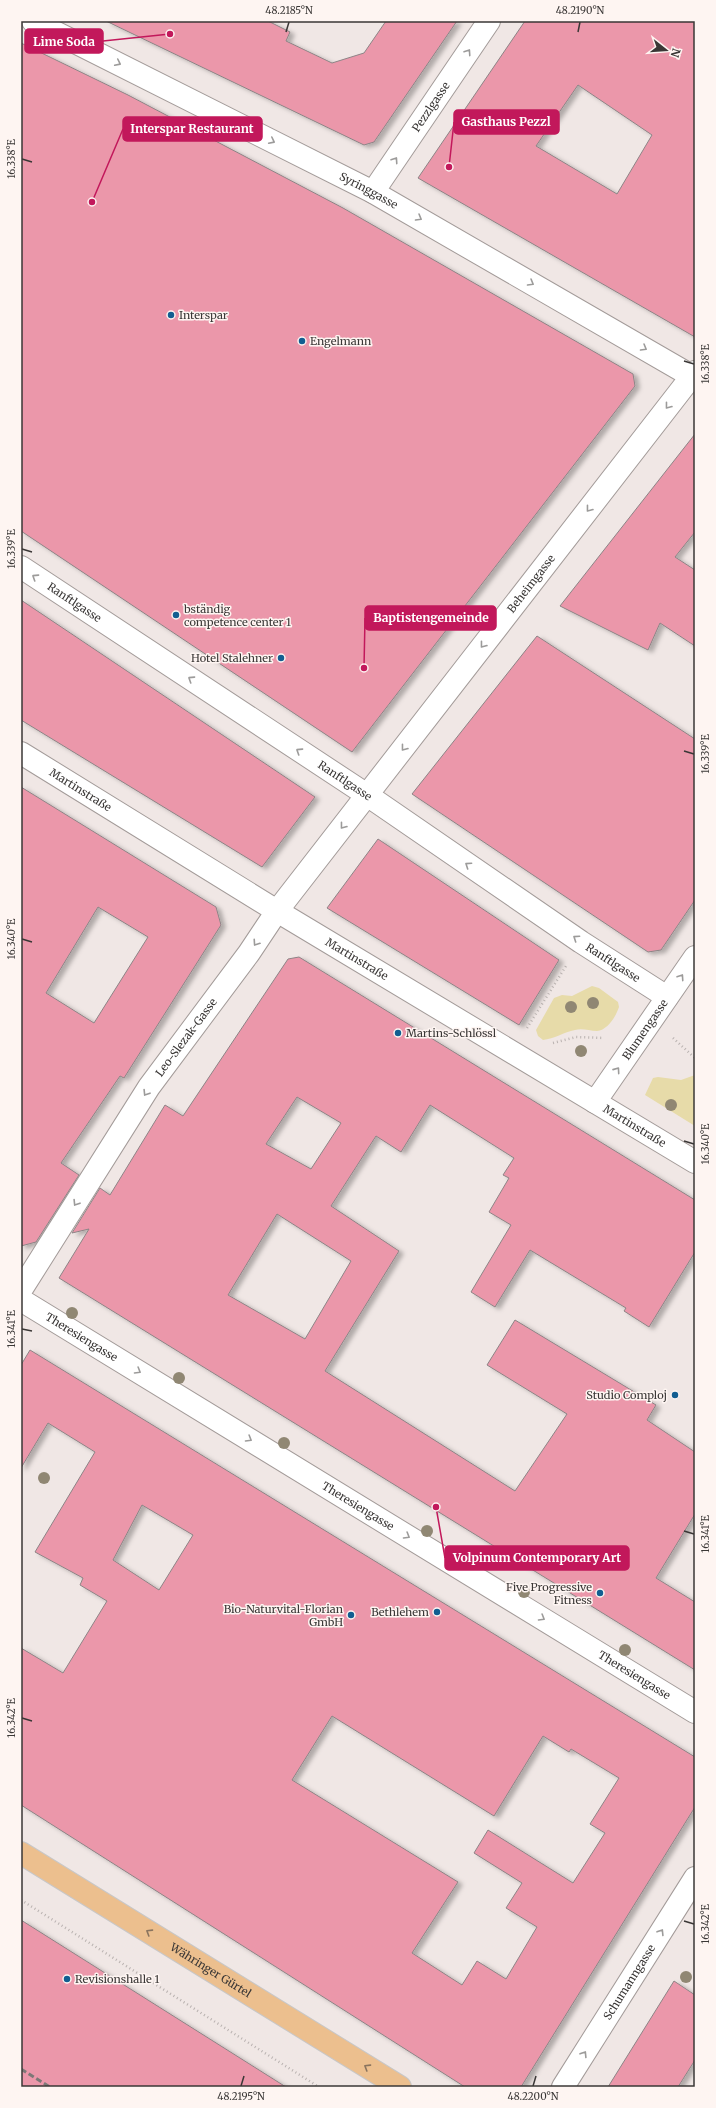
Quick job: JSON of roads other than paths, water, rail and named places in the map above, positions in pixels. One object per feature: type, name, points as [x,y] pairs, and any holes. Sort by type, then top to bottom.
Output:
[{"type":"main road","name":"Währinger Gürtel","points":[[21,1853],[400,2087]]},
{"type":"street","name":"Syringgasse","points":[[33,21],[373,192],[694,375]]},
{"type":"street","name":"Pezzlgasse","points":[[373,192],[489,21]]},
{"type":"street","name":"Beheimgasse","points":[[367,795],[694,375]]},
{"type":"street","name":"Ranftlgasse","points":[[21,567],[367,795],[580,942],[667,998]]},
{"type":"street","name":"Martinstraße","points":[[21,753],[277,911],[695,1162]]},
{"type":"street","name":"Leo-Slezak-Gasse","points":[[21,1290],[149,1087],[249,953],[277,911],[367,795]]},
{"type":"street","name":"Blumengasse","points":[[594,1102],[695,957]]},
{"type":"street","name":"Theresiengasse","points":[[21,1300],[695,1712]]},
{"type":"street","name":"Schumanngasse","points":[[563,2087],[695,1878]]},
{"type":"railway","points":[[21,2069],[50,2087]]},
{"type":"place","name":"Lime Soda","points":[[170,34]]},
{"type":"place","name":"Gasthaus Pezzl","points":[[449,167]]},
{"type":"place","name":"Interspar Restaurant","points":[[92,202]]},
{"type":"place","name":"Interspar","points":[[171,315]]},
{"type":"place","name":"Engelmann","points":[[302,341]]},
{"type":"place","name":"bständig competence center 1","points":[[176,615]]},
{"type":"place","name":"Hotel Stalehner","points":[[281,658]]},
{"type":"place","name":"Baptistengemeinde","points":[[364,668]]},
{"type":"place","name":"Martins-Schlössl","points":[[398,1033]]},
{"type":"place","name":"Studio Comploj","points":[[675,1395]]},
{"type":"place","name":"Volpinum Contemporary Art","points":[[436,1507]]},
{"type":"place","name":"Five Progressive Fitness","points":[[600,1593]]},
{"type":"place","name":"Bethlehem","points":[[437,1612]]},
{"type":"place","name":"Bio-Naturvital-Florian GmbH","points":[[351,1615]]},
{"type":"place","name":"Revisionshalle 1","points":[[67,1979]]}]
